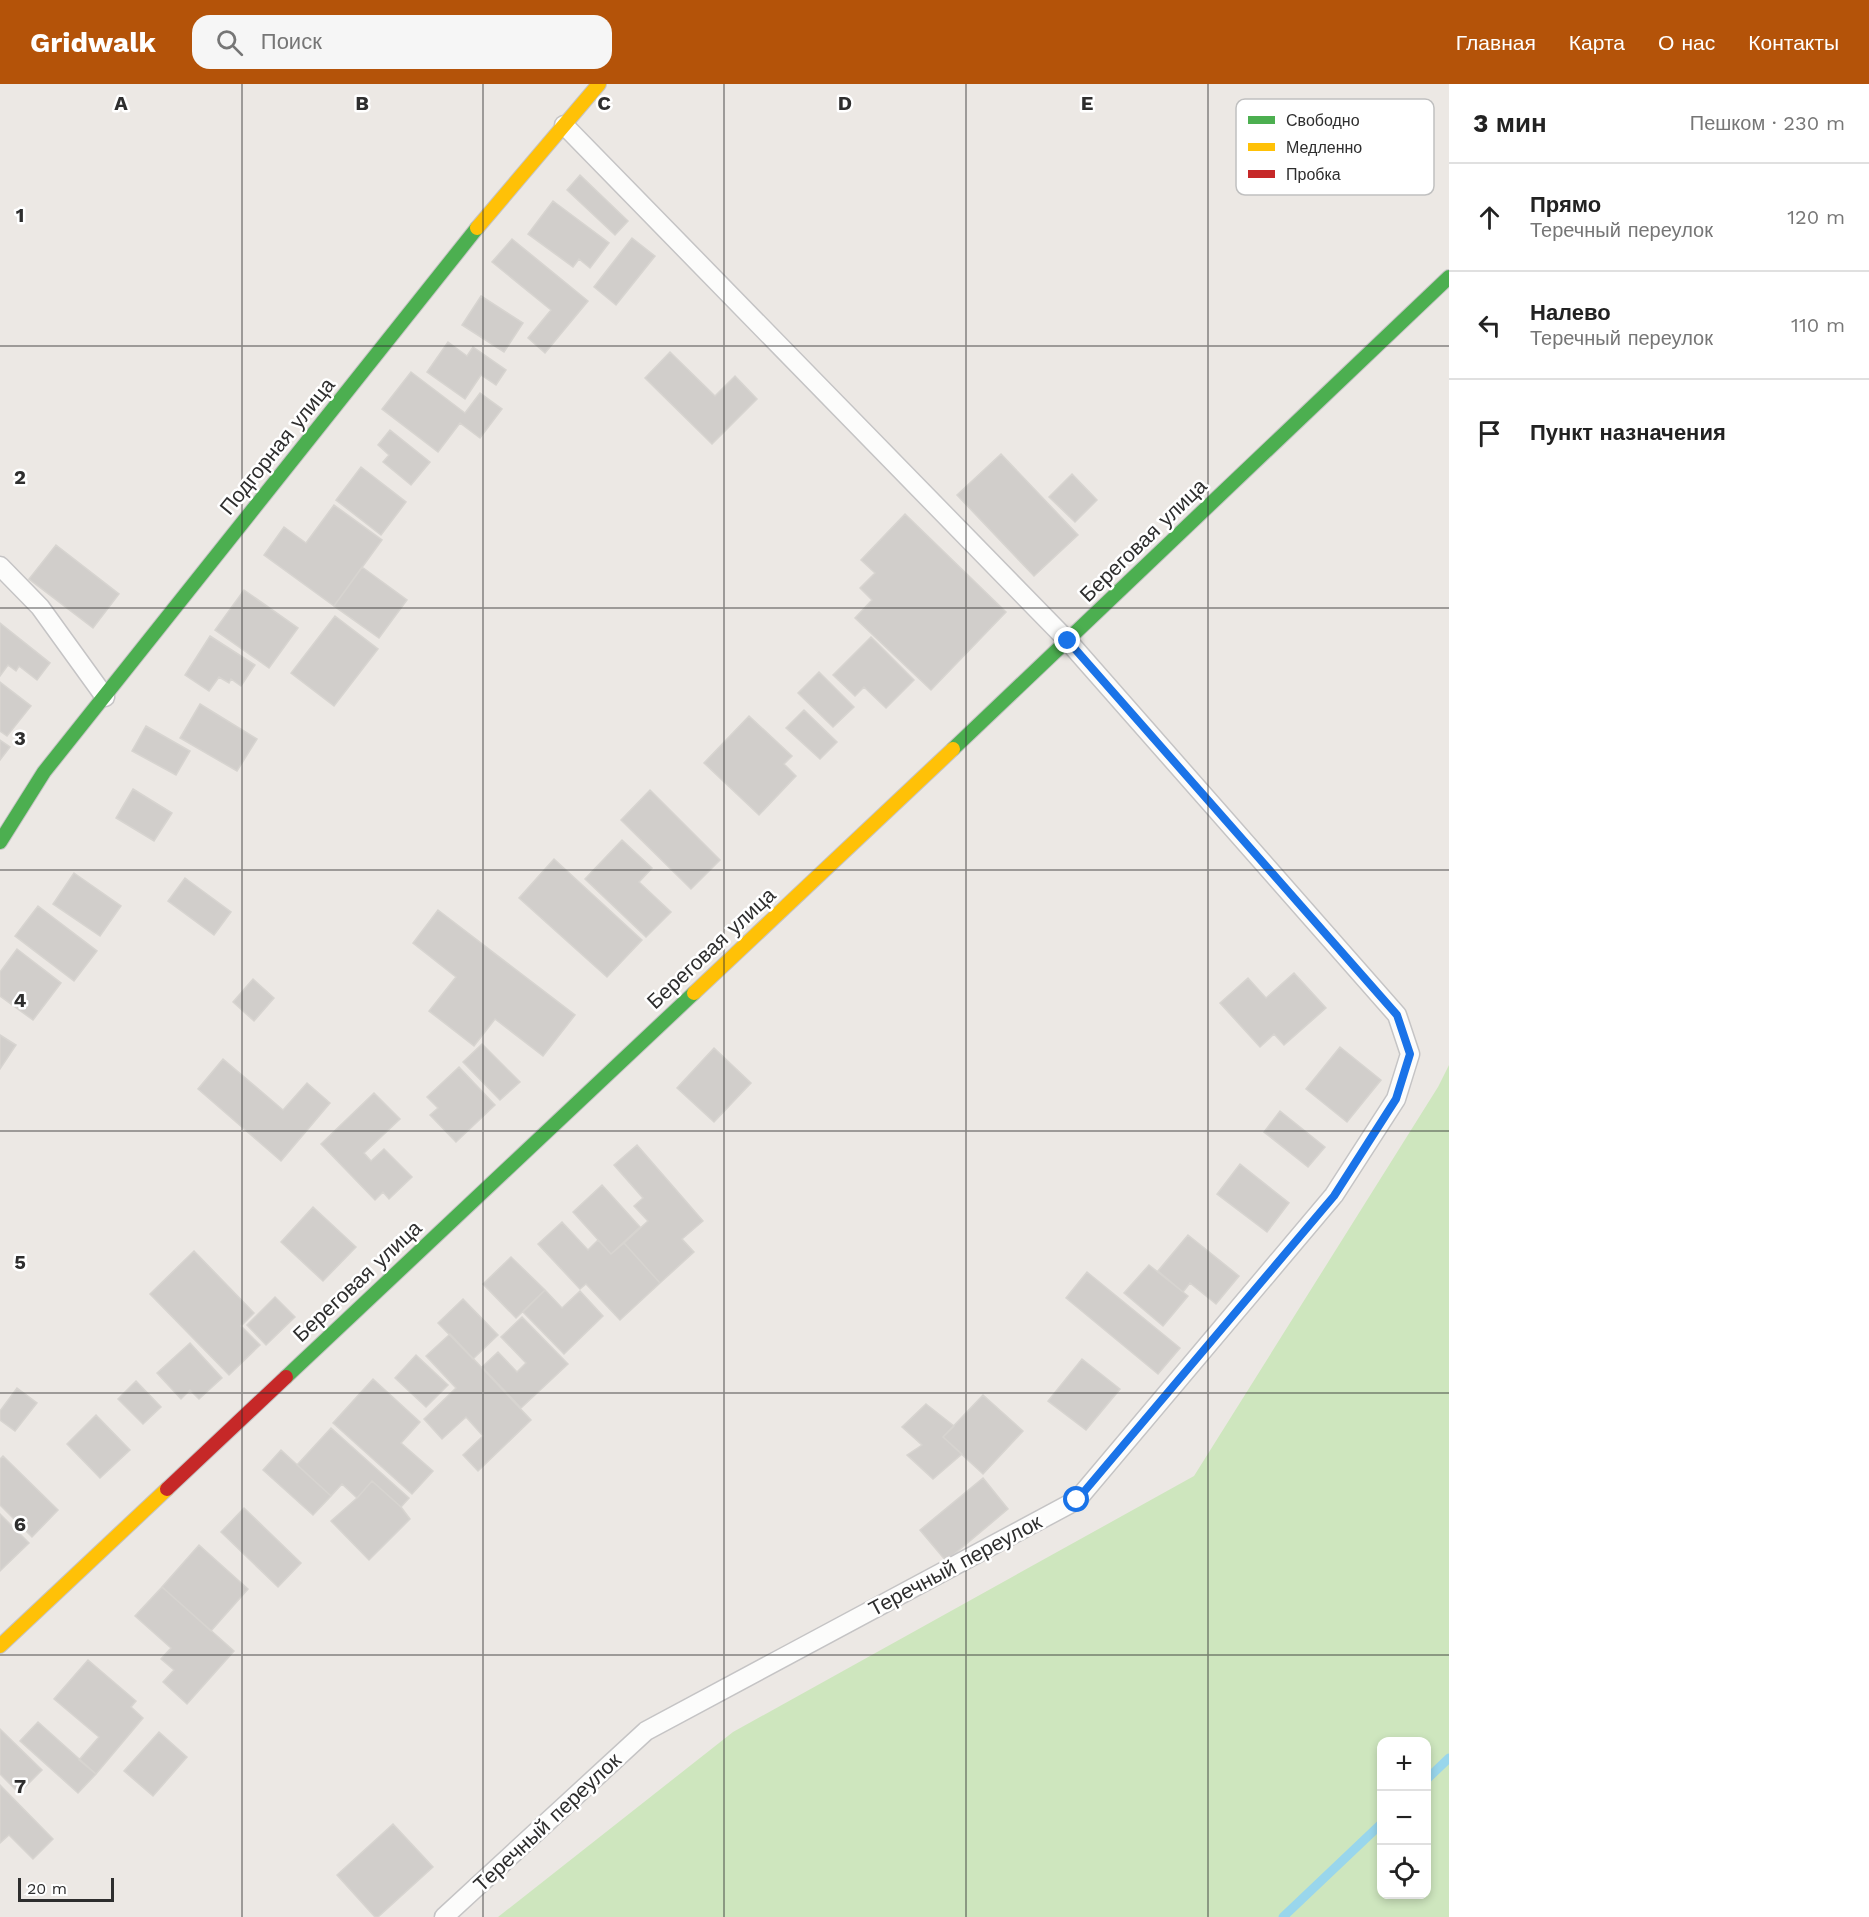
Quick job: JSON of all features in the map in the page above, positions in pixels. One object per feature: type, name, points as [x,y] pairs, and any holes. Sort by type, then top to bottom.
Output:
[{"type":"street","name":"Подгорная улица","points":[[0,842],[44,772],[490,212],[599,84]]},
{"type":"street","name":"Береговая улица","points":[[0,1646],[1068,641],[1449,277]]},
{"type":"lane","name":"Теречный переулок","points":[[444,1917],[646,1731],[1077,1500],[1334,1196],[1396,1099],[1410,1054],[1397,1015],[1068,641],[564,125]]},
{"type":"lane","points":[[0,566],[40,607],[105,697]]},
{"type":"green space","points":[[1449,1065],[1449,1917],[498,1917],[733,1732],[1194,1476],[1438,1087]]},
{"type":"building","points":[[580,175],[628,221],[615,235],[567,190]]},
{"type":"building","points":[[553,201],[609,243],[590,268],[579,259],[573,267],[528,234]]},
{"type":"building","points":[[632,238],[655,256],[616,305],[594,287]]},
{"type":"building","points":[[512,239],[588,301],[545,353],[528,338],[551,310],[492,262]]},
{"type":"building","points":[[481,296],[523,323],[504,352],[462,325]]},
{"type":"building","points":[[448,342],[467,356],[473,347],[506,370],[496,385],[481,375],[465,399],[427,372]]},
{"type":"building","points":[[670,352],[715,396],[735,376],[757,399],[712,444],[645,378]]},
{"type":"building","points":[[411,372],[465,413],[480,393],[502,409],[480,438],[460,423],[438,452],[382,409]]},
{"type":"building","points":[[390,430],[430,462],[411,485],[383,462],[389,455],[378,445]]},
{"type":"building","points":[[1001,454],[1078,535],[1034,576],[957,495]]},
{"type":"building","points":[[361,467],[406,502],[381,535],[336,500]]},
{"type":"building","points":[[1072,474],[1097,500],[1075,522],[1049,497]]},
{"type":"building","points":[[334,505],[382,540],[334,606],[264,555],[284,527],[306,543]]},
{"type":"building","points":[[905,514],[1006,612],[931,690],[855,618],[872,600],[860,588],[875,573],[861,560]]},
{"type":"building","points":[[56,545],[119,594],[93,628],[29,579]]},
{"type":"building","points":[[362,567],[407,600],[379,638],[334,606]]},
{"type":"building","points":[[244,590],[298,628],[269,668],[215,630]]},
{"type":"building","points":[[335,616],[378,649],[334,706],[291,673]]},
{"type":"building","points":[[0,623],[50,663],[37,680],[19,666],[16,671],[8,665],[0,676]]},
{"type":"building","points":[[210,636],[255,665],[241,686],[231,679],[229,683],[219,677],[209,691],[185,675]]},
{"type":"building","points":[[871,637],[914,680],[886,708],[864,687],[855,696],[833,675]]},
{"type":"building","points":[[819,672],[854,707],[833,727],[798,693]]},
{"type":"building","points":[[0,682],[31,706],[7,736],[0,731]]},
{"type":"building","points":[[200,704],[257,739],[237,771],[180,738]]},
{"type":"building","points":[[804,710],[837,742],[820,759],[786,728]]},
{"type":"building","points":[[749,716],[792,756],[784,764],[796,776],[759,815],[704,763]]},
{"type":"building","points":[[146,726],[190,751],[176,775],[132,751]]},
{"type":"building","points":[[0,740],[10,747],[0,760]]},
{"type":"building","points":[[133,789],[172,813],[154,841],[116,818]]},
{"type":"building","points":[[650,790],[720,860],[691,889],[621,820]]},
{"type":"building","points":[[622,840],[652,868],[639,882],[671,912],[646,937],[585,879]]},
{"type":"building","points":[[554,859],[642,940],[607,977],[519,898]]},
{"type":"building","points":[[74,873],[121,906],[100,936],[53,904]]},
{"type":"building","points":[[185,878],[231,912],[214,935],[168,901]]},
{"type":"building","points":[[38,906],[97,951],[74,981],[15,936]]},
{"type":"building","points":[[438,910],[575,1015],[543,1056],[495,1019],[474,1046],[429,1011],[456,977],[413,943]]},
{"type":"building","points":[[17,949],[61,983],[33,1020],[0,996],[0,972]]},
{"type":"building","points":[[1294,973],[1326,1008],[1284,1045],[1274,1034],[1260,1047],[1220,1003],[1248,978],[1266,998]]},
{"type":"building","points":[[253,979],[274,998],[254,1021],[233,1002]]},
{"type":"building","points":[[0,1035],[16,1045],[0,1069]]},
{"type":"building","points":[[482,1044],[520,1082],[500,1100],[463,1062]]},
{"type":"building","points":[[1340,1047],[1381,1080],[1347,1122],[1306,1089]]},
{"type":"building","points":[[714,1048],[751,1083],[714,1122],[677,1088]]},
{"type":"building","points":[[223,1059],[283,1110],[307,1083],[330,1103],[281,1161],[198,1089]]},
{"type":"building","points":[[459,1067],[495,1105],[456,1142],[430,1115],[438,1108],[427,1097]]},
{"type":"building","points":[[374,1093],[400,1119],[364,1153],[371,1161],[384,1149],[412,1177],[389,1199],[383,1192],[375,1200],[321,1144]]},
{"type":"building","points":[[1280,1111],[1325,1147],[1308,1167],[1264,1132]]},
{"type":"building","points":[[637,1145],[703,1221],[682,1239],[694,1252],[660,1283],[624,1243],[648,1221],[634,1206],[643,1198],[614,1165]]},
{"type":"building","points":[[1240,1164],[1289,1203],[1267,1232],[1217,1194]]},
{"type":"building","points":[[602,1185],[640,1227],[611,1254],[573,1212]]},
{"type":"building","points":[[313,1207],[356,1247],[323,1281],[281,1242]]},
{"type":"building","points":[[562,1222],[588,1250],[598,1240],[611,1254],[624,1243],[660,1283],[620,1320],[586,1284],[580,1289],[538,1244]]},
{"type":"building","points":[[1188,1235],[1239,1276],[1216,1304],[1190,1283],[1183,1292],[1158,1271]]},
{"type":"building","points":[[194,1251],[254,1313],[241,1326],[260,1345],[229,1375],[150,1294]]},
{"type":"building","points":[[511,1257],[545,1290],[516,1318],[483,1284]]},
{"type":"building","points":[[1149,1265],[1188,1296],[1163,1326],[1124,1293]]},
{"type":"building","points":[[1087,1272],[1180,1348],[1158,1374],[1066,1298]]},
{"type":"building","points":[[545,1290],[562,1308],[580,1291],[603,1316],[564,1354],[523,1312]]},
{"type":"building","points":[[275,1297],[295,1317],[266,1345],[247,1325]]},
{"type":"building","points":[[463,1299],[498,1335],[473,1359],[438,1323]]},
{"type":"building","points":[[522,1317],[568,1364],[521,1408],[482,1367],[498,1352],[517,1372],[526,1363],[501,1337]]},
{"type":"building","points":[[450,1334],[531,1420],[478,1471],[463,1455],[483,1436],[466,1417],[442,1439],[424,1419],[456,1388],[426,1356]]},
{"type":"building","points":[[190,1343],[222,1378],[199,1399],[190,1390],[181,1399],[157,1373]]},
{"type":"building","points":[[416,1355],[448,1385],[426,1407],[395,1378]]},
{"type":"building","points":[[1082,1359],[1120,1389],[1086,1430],[1048,1401]]},
{"type":"building","points":[[373,1379],[420,1422],[401,1443],[433,1471],[412,1494],[333,1423]]},
{"type":"building","points":[[136,1381],[161,1407],[143,1424],[118,1399]]},
{"type":"building","points":[[17,1388],[37,1403],[15,1431],[0,1420],[0,1411]]},
{"type":"building","points":[[983,1395],[1023,1431],[983,1474],[943,1437]]},
{"type":"building","points":[[926,1404],[954,1426],[943,1437],[962,1454],[933,1479],[907,1455],[922,1445],[902,1427]]},
{"type":"building","points":[[96,1415],[130,1450],[100,1478],[67,1444]]},
{"type":"building","points":[[331,1428],[409,1498],[401,1507],[372,1481],[357,1498],[342,1484],[331,1496],[297,1465]]},
{"type":"building","points":[[281,1450],[331,1496],[313,1515],[263,1470]]},
{"type":"building","points":[[3,1456],[58,1510],[32,1537],[0,1505],[0,1459]]},
{"type":"building","points":[[983,1478],[1008,1509],[946,1561],[920,1530]]},
{"type":"building","points":[[372,1481],[401,1507],[410,1519],[369,1560],[331,1521]]},
{"type":"building","points":[[244,1508],[301,1563],[278,1587],[221,1532]]},
{"type":"building","points":[[0,1514],[29,1543],[0,1571]]},
{"type":"building","points":[[199,1545],[248,1589],[211,1631],[162,1587]]},
{"type":"building","points":[[162,1587],[234,1651],[187,1704],[163,1682],[174,1670],[161,1659],[171,1648],[135,1616]]},
{"type":"building","points":[[88,1660],[136,1701],[131,1707],[143,1718],[96,1774],[79,1760],[99,1737],[54,1699]]},
{"type":"building","points":[[38,1722],[96,1774],[78,1793],[20,1741]]},
{"type":"building","points":[[0,1729],[42,1770],[19,1793],[0,1774]]},
{"type":"building","points":[[159,1732],[187,1757],[153,1796],[124,1771]]},
{"type":"building","points":[[0,1785],[53,1839],[33,1859],[9,1835],[0,1843]]},
{"type":"building","points":[[393,1824],[433,1867],[378,1917],[375,1917],[337,1875]]},
{"type":"waterway","points":[[1431,1775],[1449,1758]]},
{"type":"waterway","points":[[1283,1917],[1377,1828]]},
{"type":"traffic: fast","points":[[0,842],[44,772],[477,228]]},
{"type":"traffic: fast","points":[[953,749],[1449,277]]},
{"type":"traffic: fast","points":[[286,1377],[694,993]]},
{"type":"traffic: slow","points":[[477,228],[599,84]]},
{"type":"traffic: slow","points":[[694,993],[953,749]]},
{"type":"traffic: slow","points":[[0,1646],[167,1489]]},
{"type":"traffic: jam","points":[[167,1489],[286,1377]]},
{"type":"route","points":[[1068,641],[1397,1015],[1410,1054],[1396,1099],[1334,1196],[1077,1500]]}]
